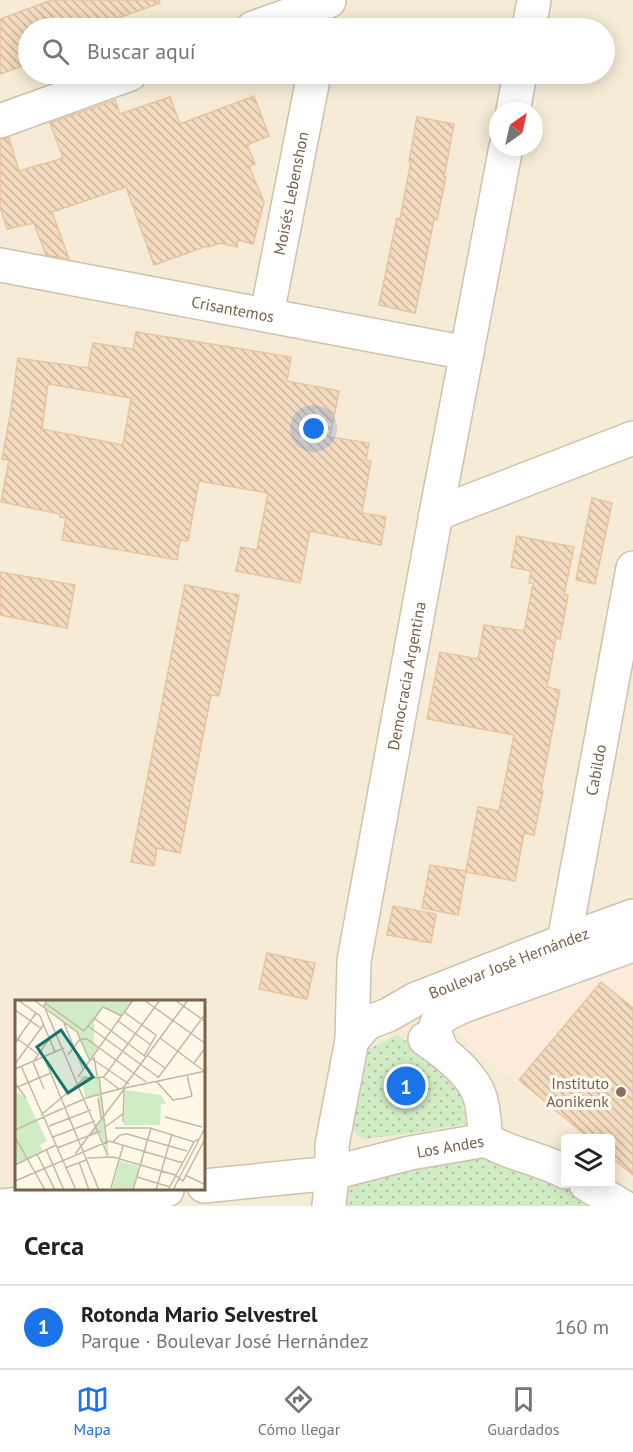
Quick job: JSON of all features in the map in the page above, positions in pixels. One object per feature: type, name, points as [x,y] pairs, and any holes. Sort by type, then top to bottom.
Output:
[{"type":"street","points":[[280,18],[329,0]]},
{"type":"street","points":[[325,18],[329,0]]},
{"type":"street","points":[[531,18],[534,0]]},
{"type":"street","points":[[0,121],[102,84]]},
{"type":"street","name":"Moisés Lebenshon","points":[[267,314],[312,84]]},
{"type":"street","points":[[515,102],[518,84]]},
{"type":"street","name":"Democracia Argentina","points":[[329,1206],[332,1145],[352,1040],[354,961],[504,156]]},
{"type":"street","name":"Crisantemos","points":[[0,267],[267,314],[467,353]]},
{"type":"street","points":[[436,514],[633,438]]},
{"type":"street","name":"Cabildo","points":[[556,972],[564,941],[633,568]]},
{"type":"street","name":"Boulevar José Hernández","points":[[352,1040],[367,1023],[388,1015],[416,999],[633,916]]},
{"type":"street","name":"Boulevar José Hernández","points":[[442,1051],[434,1029],[438,1021],[448,1012],[633,945]]},
{"type":"street","points":[[354,961],[360,982],[388,1015],[442,1051],[469,1077],[480,1097],[486,1140]]},
{"type":"street","name":"Los Andes","points":[[206,1186],[332,1173],[410,1153],[486,1140],[501,1148],[561,1170]]},
{"type":"street","points":[[593,1188],[622,1206]]},
{"type":"street","points":[[0,1206],[156,1191]]},
{"type":"shaded area","points":[[0,0],[633,0],[633,1206],[0,1206]]},
{"type":"shaded area","points":[[633,965],[633,1180],[615,1165],[615,1134],[577,1134],[458,1035],[460,1019],[521,997],[523,1005]]},
{"type":"green space","points":[[397,1035],[435,1061],[462,1093],[466,1124],[363,1139],[346,1125],[361,1053]]},
{"type":"green space","points":[[486,1140],[561,1177],[561,1188],[583,1188],[620,1206],[329,1206],[332,1173]]},
{"type":"building","points":[[52,0],[159,0],[160,3],[118,18],[18,18],[18,68],[0,74],[0,19]]},
{"type":"building","points":[[254,96],[269,136],[247,145],[255,164],[249,166],[264,202],[253,244],[238,240],[237,247],[221,243],[154,265],[126,187],[52,212],[69,259],[46,255],[34,223],[7,229],[0,207],[0,139],[9,138],[19,171],[63,158],[50,123],[115,100],[120,114],[170,97],[180,124]]},
{"type":"building","points":[[417,117],[454,124],[444,177],[446,177],[437,220],[434,219],[415,313],[379,305],[397,218],[400,219]]},
{"type":"building","points":[[136,332],[291,357],[287,381],[339,391],[330,437],[369,443],[366,460],[371,461],[362,513],[386,517],[381,545],[310,531],[300,583],[236,571],[241,547],[257,550],[268,493],[199,481],[188,541],[180,540],[177,560],[62,540],[66,518],[60,517],[60,514],[1,502],[9,460],[2,459],[18,358],[88,368],[93,343],[133,349]],"holes":[[[48,384],[131,398],[123,445],[42,429]]]},
{"type":"building","points":[[592,498],[612,503],[595,584],[576,580]]},
{"type":"building","points":[[517,536],[574,547],[564,595],[568,595],[560,639],[556,638],[547,687],[560,690],[534,835],[524,833],[515,881],[466,872],[458,915],[422,908],[430,865],[466,871],[478,807],[499,811],[514,735],[427,719],[440,652],[478,659],[484,625],[524,631],[533,584],[529,583],[531,571],[511,567]]},
{"type":"building","points":[[0,572],[75,585],[67,628],[0,615]]},
{"type":"building","points":[[185,585],[239,595],[219,696],[211,695],[180,853],[157,848],[154,866],[131,862]]},
{"type":"building","points":[[393,906],[436,914],[431,943],[387,935]]},
{"type":"building","points":[[267,953],[315,963],[307,999],[259,989]]},
{"type":"building","points":[[601,982],[633,1008],[633,1175],[615,1160],[615,1134],[584,1134],[519,1080]]},
{"type":"place","name":"Rotonda Mario Selvestrel","points":[[406,1086]]},
{"type":"place","name":"Instituto Aonikenk","points":[[621,1092]]}]
